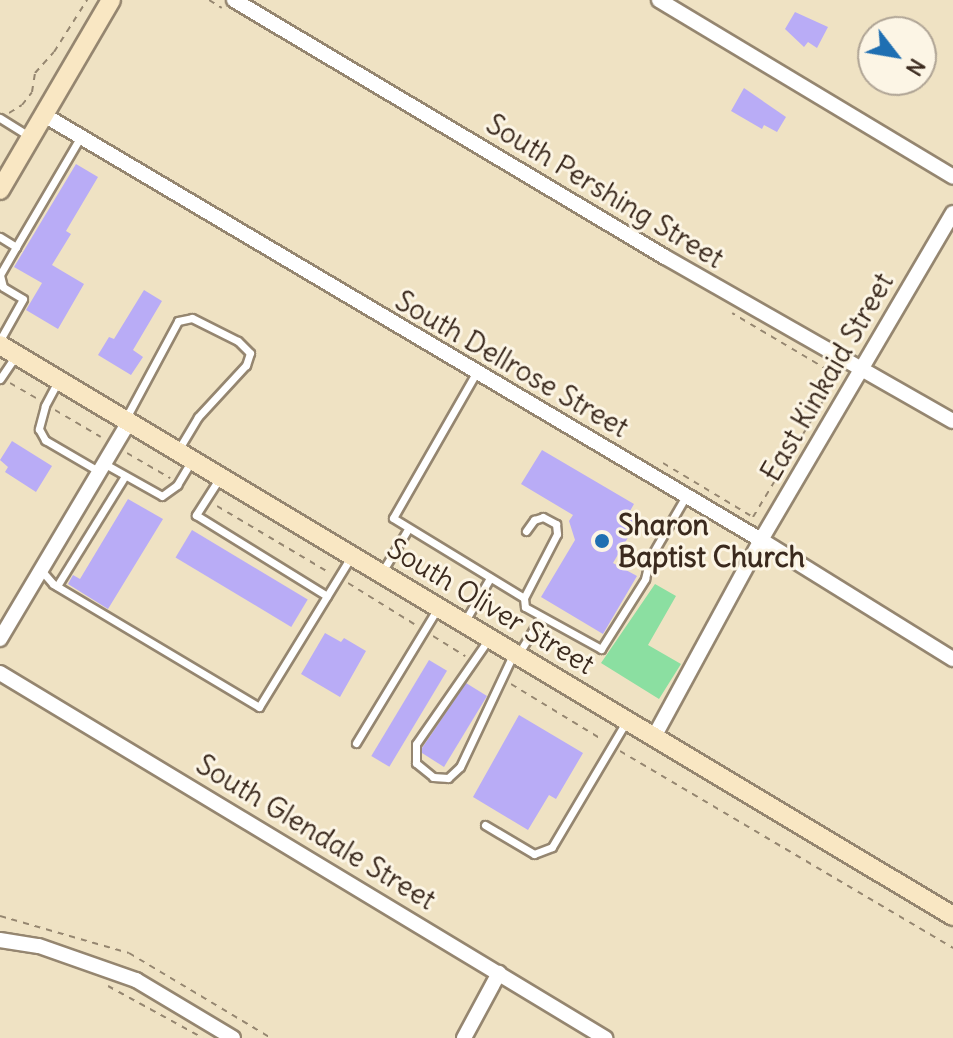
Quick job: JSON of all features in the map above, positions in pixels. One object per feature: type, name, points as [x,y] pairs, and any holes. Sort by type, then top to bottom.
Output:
[{"type":"main road","points":[[0,190],[111,0]]},
{"type":"main road","name":"South Oliver Street","points":[[5,347],[953,916]]},
{"type":"street","points":[[659,0],[953,177]]},
{"type":"street","name":"South Pershing Street","points":[[229,4],[860,371],[953,421]]},
{"type":"street","name":"South Dellrose Street","points":[[44,115],[761,540],[953,659]]},
{"type":"street","name":"East Kinkaid Street","points":[[654,737],[761,540],[953,213]]},
{"type":"street","points":[[0,639],[103,468],[127,421]]},
{"type":"street","name":"South Glendale Street","points":[[0,673],[605,1038]]},
{"type":"street","points":[[0,940],[39,946],[136,980],[233,1038]]},
{"type":"street","points":[[464,1038],[499,973]]},
{"type":"lane","points":[[1,119],[31,137]]},
{"type":"lane","points":[[0,379],[5,347],[23,299],[3,287],[0,275],[80,138]]},
{"type":"lane","points":[[0,237],[16,247]]},
{"type":"lane","points":[[59,380],[45,406],[39,429],[45,440],[162,496],[177,485],[198,417],[246,365],[250,353],[238,341],[192,318],[178,321],[127,421]]},
{"type":"lane","points":[[476,373],[394,511],[394,520],[524,598]]},
{"type":"lane","points":[[57,586],[125,476]]},
{"type":"lane","points":[[220,477],[196,515],[327,596]]},
{"type":"lane","points":[[526,531],[534,520],[543,517],[553,521],[557,534],[524,598],[525,607],[595,649],[603,648],[645,579],[650,558],[686,496]]},
{"type":"lane","points":[[381,573],[408,529]]},
{"type":"lane","points":[[41,570],[57,586],[259,707],[352,555]]},
{"type":"lane","points":[[464,623],[490,578]]},
{"type":"lane","points":[[356,743],[438,607]]},
{"type":"lane","points":[[489,638],[416,744],[416,763],[433,777],[448,778],[460,767],[516,654],[541,617]]},
{"type":"lane","points":[[485,825],[534,854],[552,847],[628,720]]},
{"type":"path","points":[[1,119],[22,105],[32,92],[35,73],[54,52],[87,0]]},
{"type":"path","points":[[209,0],[229,4]]},
{"type":"path","points":[[663,463],[753,517],[838,376],[729,311]]},
{"type":"path","points":[[104,984],[203,1038]]},
{"type":"green space","points":[[655,584],[676,596],[648,645],[681,664],[659,699],[601,663]]},
{"type":"building","points":[[795,12],[828,27],[817,48],[808,42],[804,47],[785,29]]},
{"type":"building","points":[[744,88],[786,117],[777,132],[764,125],[762,129],[731,111]]},
{"type":"building","points":[[76,164],[98,177],[66,231],[71,234],[52,265],[84,284],[58,329],[26,310],[42,283],[14,267]]},
{"type":"building","points":[[144,290],[162,301],[133,350],[143,357],[131,375],[98,355],[109,337],[114,339]]},
{"type":"building","points":[[12,441],[52,466],[36,492],[5,472],[8,467],[0,460]]},
{"type":"building","name":"Sharon Baptist Church","points":[[542,450],[634,504],[630,511],[640,517],[613,563],[637,576],[603,634],[541,597],[575,540],[569,521],[573,515],[521,484]]},
{"type":"building","points":[[128,499],[163,519],[108,609],[68,584],[73,575],[80,579]]},
{"type":"building","points":[[192,530],[308,600],[291,627],[176,557]]},
{"type":"building","points":[[325,633],[341,642],[344,638],[366,651],[340,697],[301,674]]},
{"type":"building","points":[[429,660],[447,671],[389,767],[371,756]]},
{"type":"building","points":[[466,683],[487,696],[444,767],[422,753],[422,748]]},
{"type":"building","points":[[519,715],[583,753],[556,799],[549,795],[528,830],[473,797]]},
{"type":"place","name":"Sharon Baptist Church","points":[[602,541]]}]
